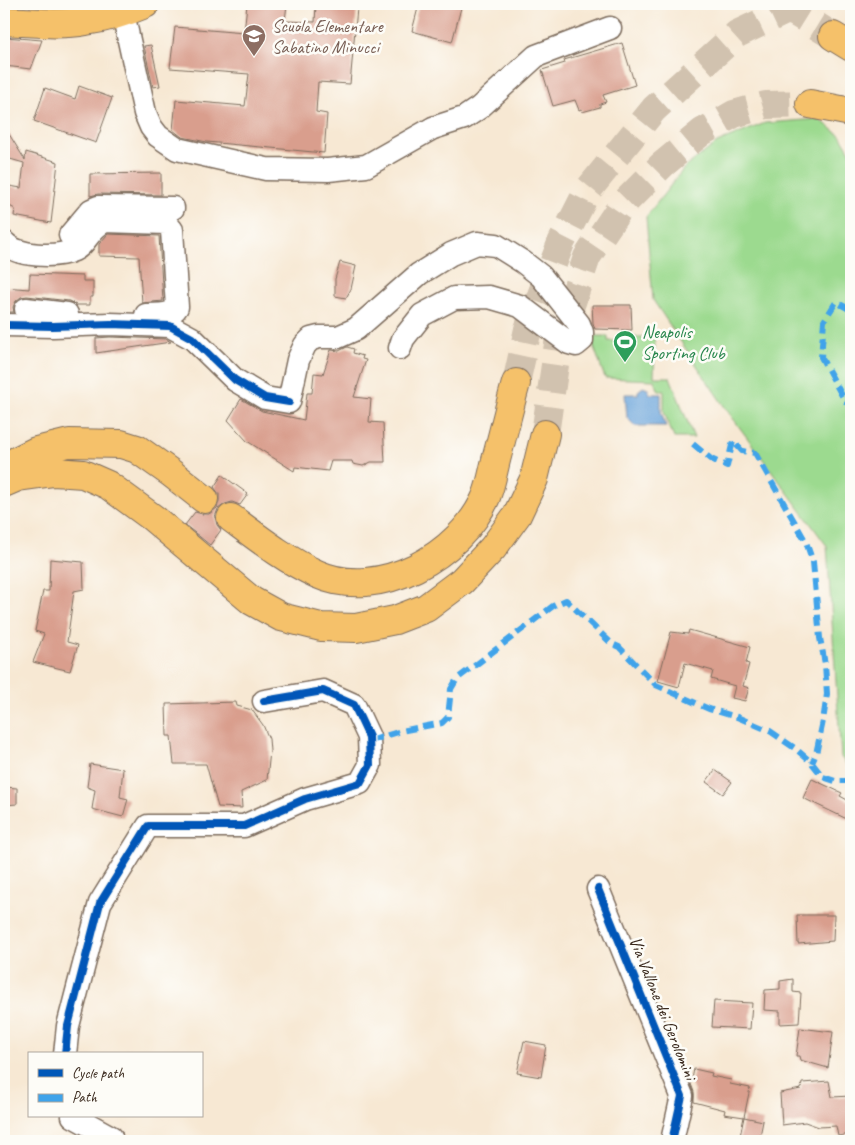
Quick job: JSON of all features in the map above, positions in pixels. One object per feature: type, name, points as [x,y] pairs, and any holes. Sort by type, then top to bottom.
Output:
[{"type":"main road","points":[[4,21],[62,23],[84,21],[134,8]]},
{"type":"main road","points":[[231,518],[269,546],[317,574],[343,581],[367,582],[393,577],[419,566],[443,552],[463,534],[477,515],[487,495],[516,383]]},
{"type":"main road","points":[[4,483],[18,477],[54,472],[83,474],[100,481],[153,518],[252,601],[281,617],[321,627],[356,628],[395,620],[426,608],[462,581],[493,548],[517,515],[534,478],[545,434]]},
{"type":"main road","points":[[4,467],[36,451],[69,443],[121,444],[137,449],[204,499]]},
{"type":"street","points":[[134,8],[145,113],[151,127],[158,136],[177,149],[266,169],[328,170],[366,166],[433,128],[464,118],[479,108],[536,56],[610,28]]},
{"type":"street","points":[[4,234],[34,245],[51,244],[70,236],[91,210],[98,207],[173,208]]},
{"type":"street","points":[[4,242],[17,252],[56,254],[74,250],[82,244],[95,226],[105,221],[166,223],[172,230],[177,307],[169,314],[88,316],[26,309]]},
{"type":"street","points":[[4,325],[110,324],[170,326],[192,338],[235,380],[265,398],[289,402],[298,360],[305,345],[311,339],[338,337],[356,329],[419,274],[451,254],[477,243],[496,245],[541,276],[579,324],[582,332],[582,340],[576,345],[569,343],[520,306],[489,297],[454,298],[422,316],[403,339],[400,348]]},
{"type":"street","points":[[65,1052],[68,1026],[100,903],[148,826],[244,826],[305,799],[360,783],[370,765],[369,736],[354,705],[322,692],[264,701]]},
{"type":"street","name":"Via Vallone dei Gerolomini","points":[[598,889],[682,1096],[672,1141]]},
{"type":"street","points":[[76,1118],[111,1138],[111,1141]]},
{"type":"green space","points":[[819,119],[840,135],[851,153],[851,771],[841,757],[827,546],[726,409],[653,300],[646,217],[685,167],[717,143],[765,123]]},
{"type":"green space","points":[[590,336],[608,336],[608,341],[634,341],[634,337],[655,337],[654,377],[670,377],[694,438],[674,438],[664,412],[664,391],[659,391],[654,380],[605,378]]},
{"type":"water","points":[[643,387],[648,389],[650,394],[661,394],[661,412],[666,426],[635,426],[627,418],[625,394],[638,394],[638,391]]},
{"type":"building","name":"Scuola Elementare Sabatino Minucci","points":[[247,4],[287,4],[285,21],[315,22],[316,5],[357,8],[350,84],[318,82],[316,112],[327,114],[324,153],[207,142],[182,137],[173,130],[176,100],[245,106],[249,74],[170,68],[175,27],[244,33]]},
{"type":"building","points":[[419,4],[462,4],[452,42],[412,31]]},
{"type":"building","points":[[4,37],[42,40],[31,69],[4,66]]},
{"type":"building","points":[[622,43],[635,85],[603,95],[606,102],[600,104],[600,107],[582,112],[581,109],[579,110],[575,100],[553,106],[542,70],[565,63],[564,60]]},
{"type":"building","points":[[151,45],[160,86],[153,87],[144,46]]},
{"type":"building","points":[[79,86],[112,98],[96,143],[34,121],[45,88],[75,99]]},
{"type":"building","points":[[4,126],[25,160],[26,152],[58,162],[51,223],[14,216],[15,209],[4,203],[4,185],[21,188],[24,163],[10,159],[4,153]]},
{"type":"building","points":[[161,173],[161,195],[98,194],[90,196],[90,174]]},
{"type":"building","points":[[108,234],[159,236],[163,301],[142,303],[139,257],[99,256],[99,244]]},
{"type":"building","points":[[340,262],[356,266],[351,289],[346,298],[335,296],[335,279]]},
{"type":"building","points":[[30,274],[83,276],[83,281],[93,281],[93,297],[90,297],[90,305],[76,305],[69,301],[27,296],[21,297],[16,301],[13,307],[14,312],[4,312],[4,287],[29,289]]},
{"type":"building","points":[[592,305],[631,305],[632,330],[595,329]]},
{"type":"building","points":[[96,338],[166,339],[171,342],[96,353]]},
{"type":"building","points":[[347,347],[354,349],[353,353],[363,356],[362,359],[366,360],[354,397],[371,399],[369,422],[383,423],[385,462],[371,462],[363,466],[353,464],[352,461],[331,461],[328,471],[295,467],[294,471],[247,441],[228,420],[241,399],[262,411],[304,420],[307,393],[312,393],[314,373],[323,374],[331,350],[339,351]]},
{"type":"building","points":[[222,475],[248,494],[240,505],[232,502],[218,509],[215,517],[217,525],[221,530],[210,545],[185,525],[195,512],[209,514],[217,508],[219,494],[214,487]]},
{"type":"building","points":[[50,559],[83,562],[84,589],[74,591],[67,642],[78,645],[70,671],[33,662],[44,634],[35,631],[43,591],[49,591]]},
{"type":"building","points":[[689,630],[750,647],[746,663],[749,664],[743,686],[749,688],[745,701],[732,698],[735,686],[711,679],[713,671],[685,663],[679,687],[658,681],[671,632],[688,634]]},
{"type":"building","points":[[236,702],[237,706],[252,710],[263,725],[269,739],[270,751],[267,780],[241,792],[242,808],[218,807],[206,764],[174,764],[171,736],[167,736],[166,704]]},
{"type":"building","points":[[90,764],[123,769],[120,797],[128,799],[123,817],[92,809],[95,790],[87,787]]},
{"type":"building","points":[[715,770],[732,782],[723,794],[706,782]]},
{"type":"building","points":[[812,779],[842,793],[840,796],[851,802],[851,821],[803,798]]},
{"type":"building","points":[[4,787],[17,788],[17,804],[4,805]]},
{"type":"building","points":[[797,915],[834,915],[833,941],[798,944]]},
{"type":"building","points":[[793,979],[793,992],[801,993],[799,1023],[780,1024],[780,1011],[764,1010],[765,990],[780,989],[780,981]]},
{"type":"building","points":[[714,1001],[752,1003],[750,1029],[712,1027]]},
{"type":"building","points":[[800,1028],[833,1032],[828,1068],[800,1060],[799,1056],[796,1056]]},
{"type":"building","points":[[524,1041],[546,1045],[541,1077],[517,1073]]},
{"type":"building","points":[[694,1069],[712,1073],[711,1076],[731,1080],[730,1084],[750,1088],[744,1117],[724,1114],[725,1110],[694,1102],[694,1092],[691,1084]]},
{"type":"building","points":[[829,1081],[832,1097],[851,1096],[851,1134],[838,1136],[836,1126],[819,1127],[805,1122],[782,1125],[780,1093],[801,1089],[802,1083]]},
{"type":"building","points":[[744,1117],[763,1121],[759,1141],[739,1141]]},
{"type":"tunnel","points":[[781,4],[833,36]]},
{"type":"tunnel","points":[[516,383],[528,329],[561,243],[588,190],[654,109],[737,34],[800,4]]},
{"type":"tunnel","points":[[545,434],[558,344],[587,257],[622,205],[662,165],[702,132],[734,114],[766,105],[810,104]]},
{"type":"marked path","points":[[851,310],[836,302],[824,321],[821,357],[845,401],[851,406]]},
{"type":"marked path","points":[[693,444],[711,459],[727,466],[733,441],[742,451],[755,453],[806,542],[813,562],[827,694],[816,754],[812,763]]},
{"type":"marked path","points":[[370,741],[401,731],[442,723],[448,717],[451,689],[457,679],[553,606],[566,600],[612,644],[619,647],[656,685],[709,709],[737,717],[770,731],[796,749],[812,763],[823,777],[835,781],[851,781]]},
{"type":"cycle path","points":[[4,325],[110,324],[170,326],[192,338],[235,380],[265,398],[289,402]]},
{"type":"cycle path","points":[[65,1052],[68,1026],[100,903],[148,826],[244,826],[305,799],[360,783],[370,765],[369,737],[354,705],[323,691],[264,701]]},
{"type":"cycle path","points":[[598,889],[682,1096],[672,1141]]},
{"type":"place","name":"Scuola Elementare Sabatino Minucci","points":[[254,57]]},
{"type":"place","name":"Neapolis Sporting Club","points":[[625,363]]}]
